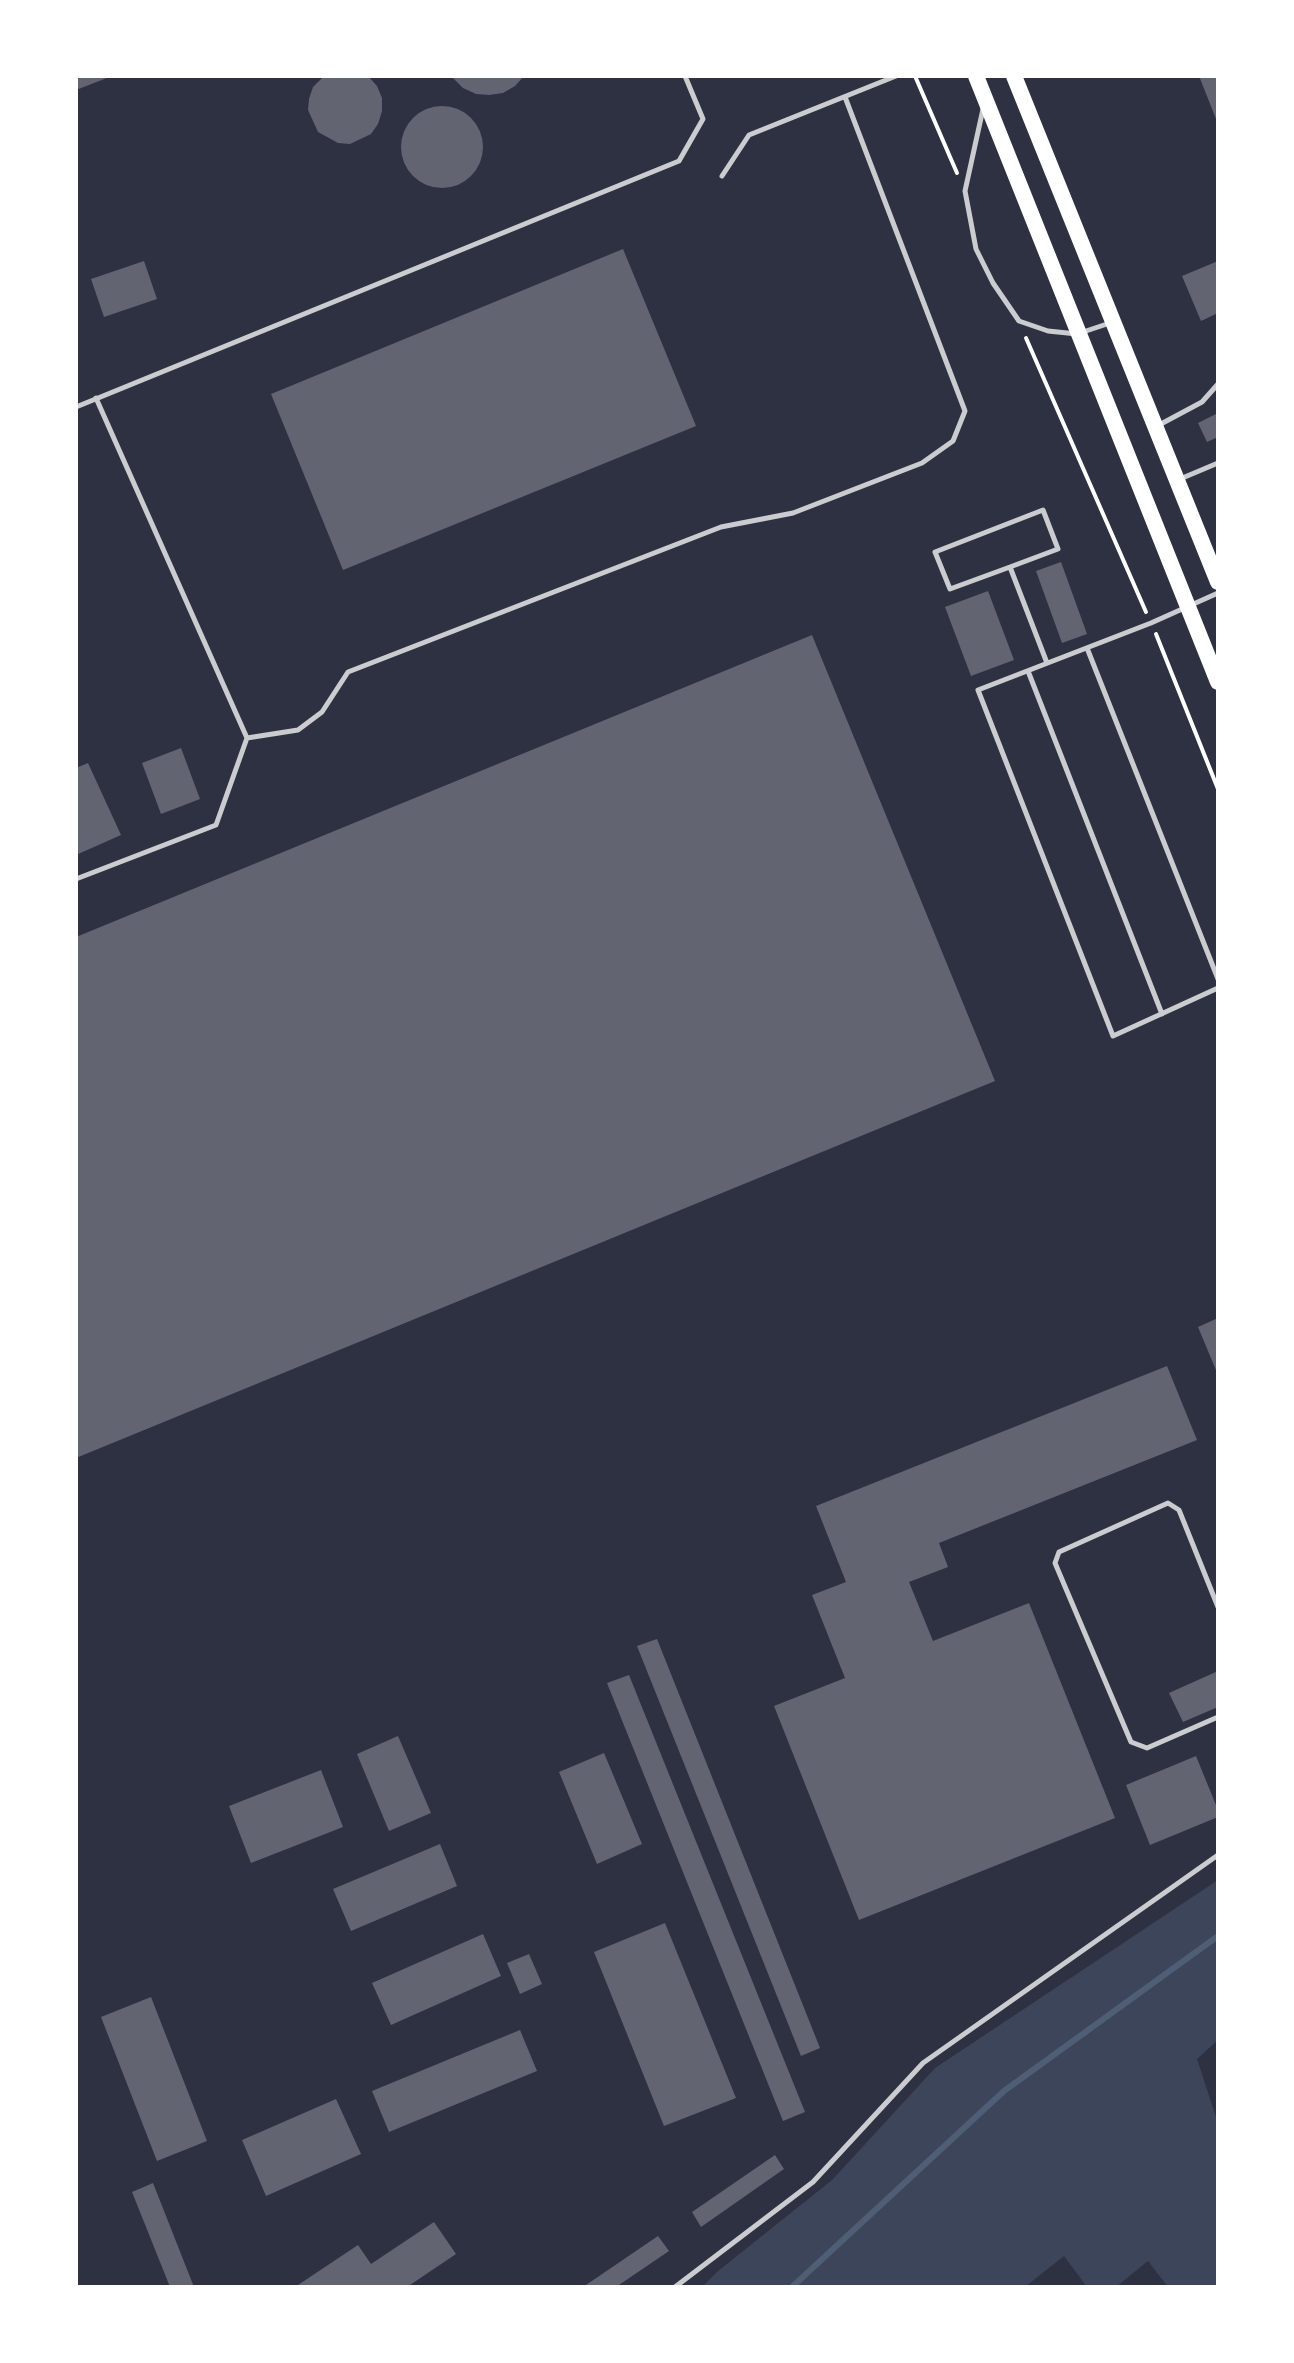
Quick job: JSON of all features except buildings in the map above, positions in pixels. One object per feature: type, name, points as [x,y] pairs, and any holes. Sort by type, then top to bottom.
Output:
[{"type":"main road","points":[[976,76],[1218,682]]},
{"type":"main road","points":[[1014,76],[1218,582]]},
{"type":"lane","points":[[76,407],[679,161],[703,119],[685,76]]},
{"type":"lane","points":[[722,176],[749,135],[896,76]]},
{"type":"lane","points":[[247,738],[298,730],[322,712],[348,672],[721,527],[793,513],[922,463],[953,441],[965,411],[845,97]]},
{"type":"lane","points":[[985,100],[965,191],[976,249],[993,283],[1019,321],[1048,331],[1077,334],[1112,323]]},
{"type":"lane","points":[[1154,427],[1202,402],[1218,384]]},
{"type":"lane","points":[[76,879],[216,825],[247,738],[96,398]]},
{"type":"lane","points":[[1176,481],[1218,463]]},
{"type":"lane","points":[[1043,510],[1058,549],[1010,567],[950,589],[935,552],[1043,510]]},
{"type":"lane","points":[[1010,567],[1047,663]]},
{"type":"lane","points":[[1218,593],[1151,623],[978,690],[1113,1036],[1218,988]]},
{"type":"lane","points":[[1087,648],[1218,979]]},
{"type":"lane","points":[[1028,671],[1162,1014]]},
{"type":"lane","points":[[1218,1607],[1179,1510],[1168,1503],[1059,1552],[1055,1563],[1131,1742],[1147,1748],[1218,1717]]},
{"type":"lane","points":[[675,2287],[813,2182],[923,2063],[1218,1855]]},
{"type":"path","points":[[915,76],[965,191]]},
{"type":"path","points":[[1019,321],[1151,623],[1218,789]]},
{"type":"shaded area","points":[[1218,1880],[1218,2040],[1197,2059],[1218,2123],[1218,2287],[1168,2287],[1148,2261],[1116,2287],[1087,2287],[1064,2256],[1025,2287],[702,2287],[832,2180],[935,2068]]},
{"type":"waterway","points":[[792,2287],[1004,2091],[1218,1936]]}]
